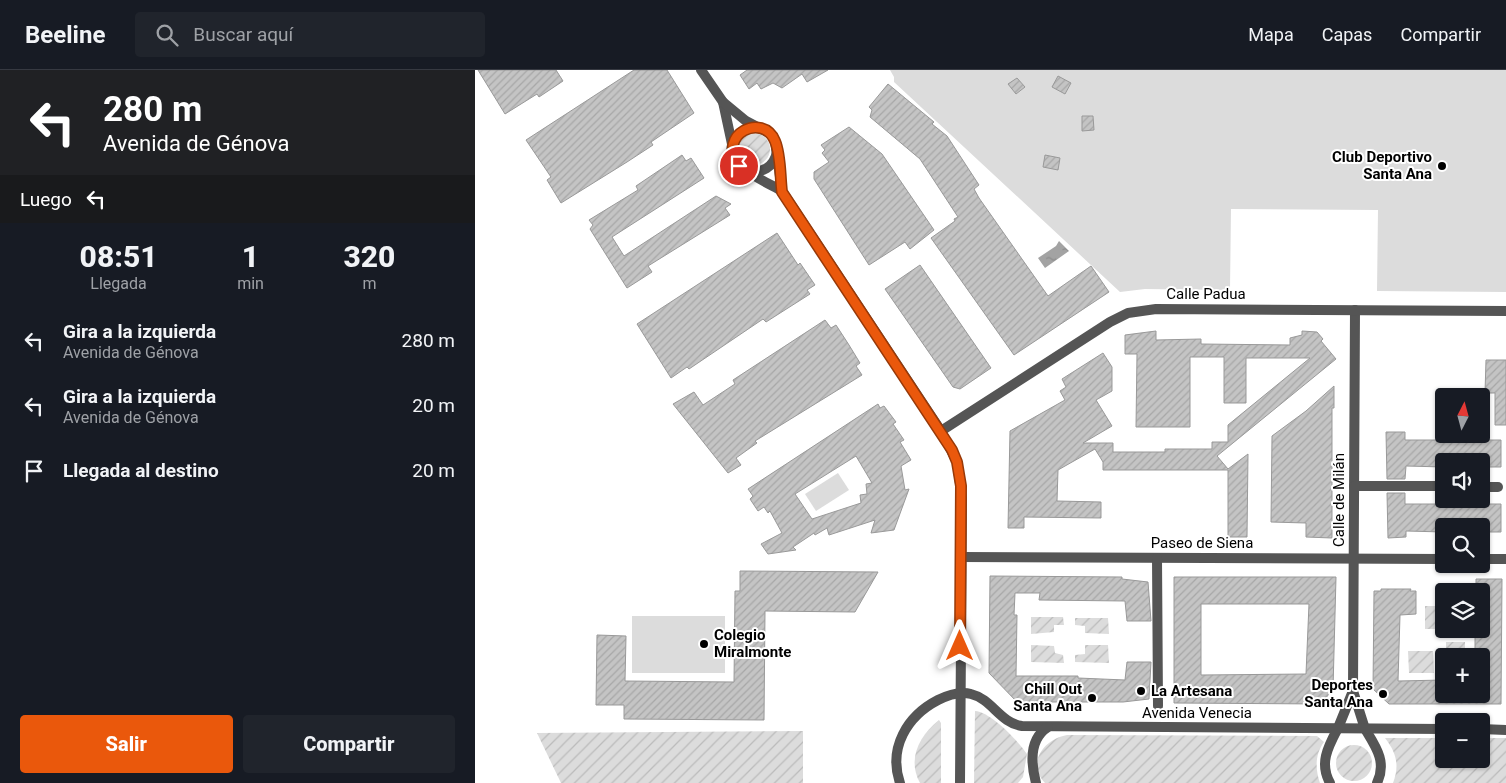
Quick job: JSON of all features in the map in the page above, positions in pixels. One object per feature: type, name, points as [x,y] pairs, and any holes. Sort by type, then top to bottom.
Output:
[{"type":"street","points":[[701,70],[723,102],[746,121],[771,134],[777,148],[782,192]]},
{"type":"street","points":[[723,102],[731,133],[734,159],[746,170],[782,192],[952,450],[960,475],[960,783]]},
{"type":"street","points":[[732,150],[733,143],[742,131],[749,128],[764,129]]},
{"type":"street","points":[[746,170],[759,172],[770,166],[777,155],[777,148]]},
{"type":"street","name":"Calle Padua","points":[[941,432],[1110,322],[1128,313],[1147,309],[1506,311]]},
{"type":"street","name":"Calle de Milán","points":[[1355,310],[1353,690],[1365,729],[1381,755],[1381,776],[1377,783]]},
{"type":"street","points":[[1354,486],[1435,486]]},
{"type":"street","points":[[1490,487],[1498,487]]},
{"type":"street","name":"Paseo de Siena","points":[[961,557],[1435,559]]},
{"type":"street","points":[[1157,558],[1158,706]]},
{"type":"street","points":[[1490,559],[1506,559]]},
{"type":"street","name":"Calle de Milán","points":[[1330,783],[1325,774],[1325,753],[1338,728],[1353,690]]},
{"type":"street","points":[[900,783],[896,765],[897,752],[900,738],[907,725],[923,708],[942,698],[960,693]]},
{"type":"street","name":"Avenida Venecia","points":[[960,693],[978,696],[1013,724],[1048,727],[1435,729]]},
{"type":"street","points":[[1036,783],[1033,773],[1033,751],[1039,735],[1048,727]]},
{"type":"street","points":[[1490,730],[1506,730]]},
{"type":"shaded area","points":[[890,70],[1506,70],[1506,292],[1377,291],[1378,210],[1231,209],[1230,290],[1145,289],[1120,292],[894,82],[894,77]]},
{"type":"shaded area","points":[[754,133],[760,134],[765,138],[769,143],[769,155],[765,160],[760,164],[754,165],[748,164],[743,160],[739,155],[738,149],[739,143],[743,138],[748,134]]},
{"type":"shaded area","points":[[838,473],[849,490],[816,511],[805,494]]},
{"type":"shaded area","points":[[1425,606],[1435,606],[1435,629],[1425,629]]},
{"type":"shaded area","points":[[632,616],[725,616],[725,673],[632,673]]},
{"type":"shaded area","points":[[1031,617],[1063,617],[1064,625],[1054,625],[1054,632],[1031,634]]},
{"type":"shaded area","points":[[1075,618],[1108,618],[1109,634],[1085,633],[1085,626],[1075,625]]},
{"type":"shaded area","points":[[1446,642],[1465,642],[1465,648],[1446,648]]},
{"type":"shaded area","points":[[1031,645],[1054,646],[1055,653],[1063,655],[1064,663],[1031,662]]},
{"type":"shaded area","points":[[1085,645],[1108,645],[1109,663],[1075,662],[1075,655],[1085,654]]},
{"type":"shaded area","points":[[1408,651],[1433,651],[1434,673],[1409,673]]},
{"type":"shaded area","points":[[975,711],[989,716],[1011,735],[1027,754],[1023,777],[1018,783],[974,783]]},
{"type":"shaded area","points":[[939,720],[941,723],[941,783],[920,783],[915,765],[917,748],[926,733]]},
{"type":"shaded area","points":[[803,731],[803,783],[561,783],[537,733]]},
{"type":"shaded area","points":[[1067,735],[1317,736],[1324,742],[1317,762],[1320,783],[1045,783],[1037,768],[1040,753],[1051,741]]},
{"type":"shaded area","points":[[1385,738],[1435,738],[1435,768],[1490,768],[1490,738],[1506,738],[1506,783],[1393,783],[1396,759],[1392,748]]},
{"type":"shaded area","points":[[1354,745],[1367,750],[1372,763],[1367,776],[1354,781],[1341,776],[1336,763],[1341,750]]},
{"type":"water","points":[[1059,241],[1069,251],[1045,268],[1038,258],[1056,246]]},
{"type":"building","points":[[478,70],[556,70],[563,81],[539,97],[537,94],[505,114]]},
{"type":"building","points":[[634,70],[667,70],[694,113],[651,142],[653,145],[561,203],[547,180],[551,177],[526,140]]},
{"type":"building","points":[[747,70],[828,70],[807,82],[802,74],[782,88],[773,83],[761,89],[757,83],[749,89],[740,75]]},
{"type":"building","points":[[1058,76],[1071,83],[1065,94],[1052,87]]},
{"type":"building","points":[[1017,78],[1025,87],[1016,94],[1008,84]]},
{"type":"building","points":[[888,84],[934,122],[932,124],[947,136],[979,185],[974,189],[979,198],[1048,296],[1091,266],[1109,292],[1014,355],[931,238],[958,217],[920,159],[870,117],[872,110],[869,107]]},
{"type":"building","points":[[1082,116],[1093,116],[1094,130],[1082,131]]},
{"type":"building","points":[[849,127],[882,154],[934,230],[910,249],[905,242],[869,265],[814,179],[814,172],[829,162],[822,153],[825,150],[821,145]]},
{"type":"building","points":[[682,155],[686,161],[691,158],[704,178],[612,237],[624,256],[716,196],[731,204],[725,208],[730,215],[648,266],[652,272],[627,288],[590,229],[593,225],[589,220],[638,190],[636,186]]},
{"type":"building","points":[[1045,155],[1060,158],[1058,170],[1043,167]]},
{"type":"building","points":[[777,233],[798,265],[800,263],[815,285],[807,290],[810,294],[766,322],[763,319],[689,369],[687,367],[671,378],[637,324]]},
{"type":"building","points":[[920,265],[991,368],[960,389],[953,387],[885,289]]},
{"type":"building","points":[[825,320],[831,328],[836,325],[860,363],[856,366],[862,375],[755,441],[757,443],[736,458],[741,465],[728,473],[673,404],[694,392],[703,405],[735,384],[733,380]]},
{"type":"building","points":[[1156,331],[1156,340],[1201,339],[1201,344],[1290,345],[1290,338],[1302,335],[1302,331],[1317,332],[1323,339],[1321,341],[1336,359],[1217,456],[1228,469],[1248,454],[1247,537],[1228,537],[1228,470],[1103,470],[1103,462],[1095,449],[1058,470],[1057,501],[1101,502],[1101,518],[1024,517],[1024,528],[1008,528],[1010,431],[1065,400],[1060,391],[1066,387],[1062,379],[1103,353],[1112,367],[1112,391],[1096,400],[1112,426],[1083,443],[1113,443],[1113,452],[1165,452],[1165,449],[1212,449],[1212,442],[1228,442],[1228,425],[1310,358],[1246,358],[1246,403],[1224,403],[1224,357],[1190,357],[1190,427],[1136,427],[1137,354],[1125,354],[1125,335]]},
{"type":"building","points":[[1486,360],[1506,360],[1506,425],[1495,425],[1495,393],[1490,393],[1490,388],[1485,388]]},
{"type":"building","points":[[1334,386],[1334,408],[1332,408],[1332,538],[1306,537],[1306,523],[1271,522],[1272,436],[1306,411]]},
{"type":"building","points":[[878,404],[880,408],[884,406],[896,422],[893,424],[904,440],[900,442],[911,460],[901,466],[905,490],[909,489],[894,530],[871,533],[875,520],[829,535],[827,528],[815,535],[814,533],[793,547],[796,550],[768,554],[761,544],[782,533],[770,511],[768,513],[764,507],[758,511],[750,499],[753,496],[748,489]],"holes":[[[856,456],[872,483],[866,484],[867,494],[860,495],[861,503],[812,519],[795,494]]]},
{"type":"building","points":[[1386,432],[1405,432],[1405,440],[1435,440],[1435,443],[1490,443],[1490,440],[1501,440],[1501,467],[1490,467],[1490,453],[1435,453],[1435,467],[1406,466],[1405,479],[1387,479]]},
{"type":"building","points":[[1387,493],[1405,493],[1405,504],[1435,504],[1435,508],[1490,508],[1490,504],[1501,504],[1501,532],[1490,532],[1490,518],[1435,518],[1435,532],[1406,531],[1406,537],[1388,538]]},
{"type":"building","points":[[740,571],[878,572],[855,612],[765,611],[764,720],[624,719],[624,705],[596,705],[597,635],[626,636],[625,681],[734,682],[735,591],[740,591]]},
{"type":"building","points":[[990,576],[1122,577],[1122,579],[1148,582],[1151,621],[1127,621],[1125,601],[1039,600],[1040,593],[1015,593],[1014,615],[1017,615],[1016,676],[1078,676],[1078,678],[1125,680],[1127,662],[1151,662],[1149,699],[1123,702],[1017,702],[989,673]]},
{"type":"building","points":[[1174,577],[1336,577],[1333,689],[1321,704],[1174,703]],"holes":[[[1201,604],[1309,604],[1306,674],[1201,675]]]},
{"type":"building","points":[[1476,579],[1502,579],[1501,704],[1389,704],[1373,689],[1374,591],[1381,591],[1381,589],[1411,589],[1410,591],[1416,591],[1416,614],[1400,615],[1398,681],[1435,680],[1435,703],[1490,703],[1490,648],[1475,648],[1475,638],[1490,638],[1490,583],[1476,583]]},
{"type":"place","name":"Club Deportivo Santa Ana","points":[[1442,166]]},
{"type":"place","name":"Colegio Miralmonte","points":[[704,644]]},
{"type":"place","name":"La Artesana","points":[[1141,691]]},
{"type":"place","name":"Deportes Santa Ana","points":[[1383,694]]},
{"type":"place","name":"Chill Out Santa Ana","points":[[1092,698]]},
{"type":"route","points":[[739,166],[734,159],[732,150],[733,143],[742,131],[749,128],[757,128],[764,129],[771,134],[777,148],[782,192],[952,450],[957,462],[961,486],[960,646]]}]
